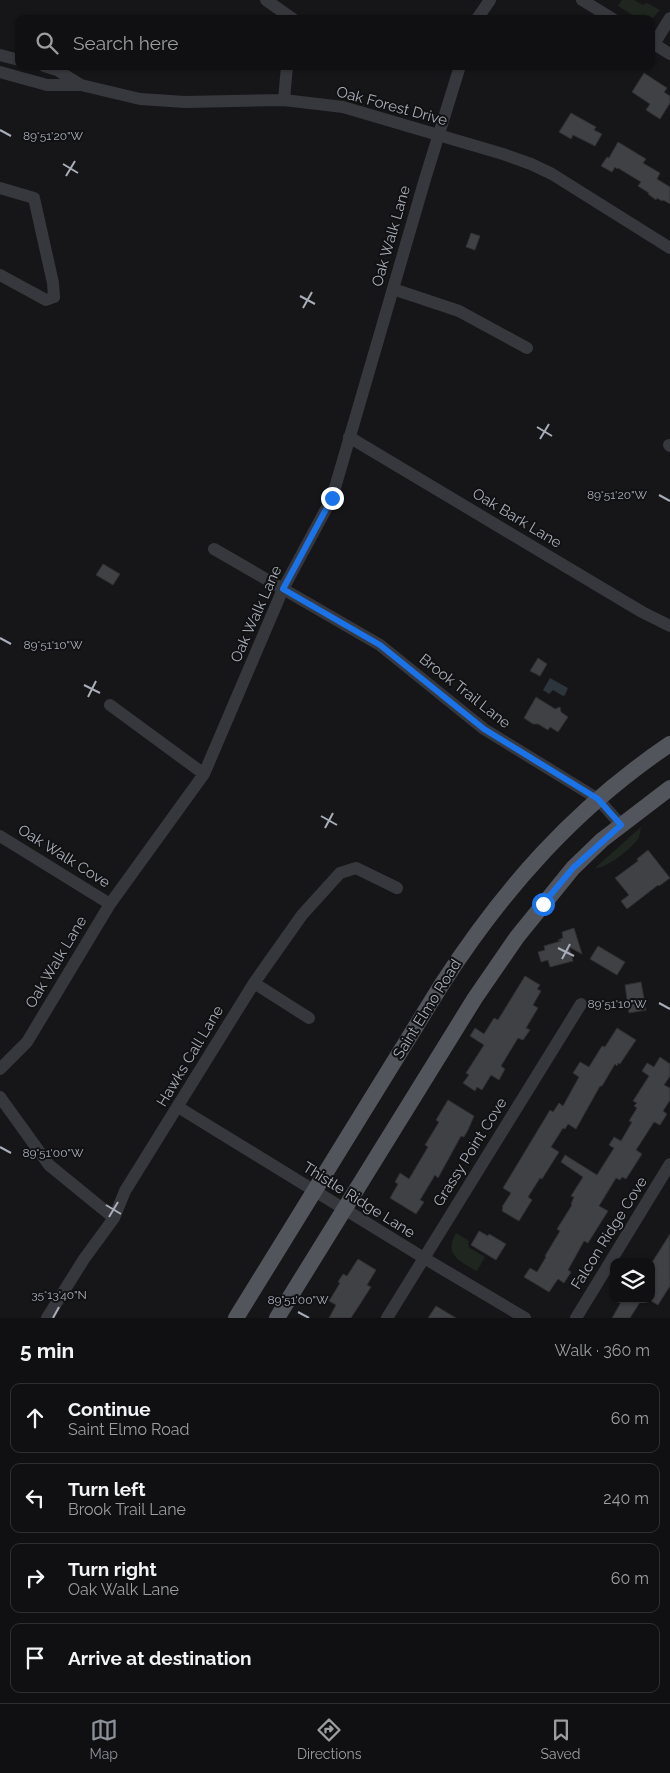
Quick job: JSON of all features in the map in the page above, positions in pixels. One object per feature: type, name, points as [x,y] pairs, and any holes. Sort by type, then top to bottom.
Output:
[{"type":"main road","name":"Saint Elmo Road","points":[[236,1318],[470,942],[513,884],[598,799],[670,744]]},
{"type":"main road","points":[[277,1318],[475,998],[512,944],[573,868],[621,825],[670,788]]},
{"type":"street","points":[[266,0],[287,15]]},
{"type":"street","points":[[582,0],[606,15]]},
{"type":"street","points":[[480,15],[490,1]]},
{"type":"street","points":[[655,39],[670,18]]},
{"type":"street","points":[[655,45],[670,54]]},
{"type":"street","points":[[0,55],[15,59]]},
{"type":"street","name":"Oak Forest Drive","points":[[57,70],[81,85]]},
{"type":"street","points":[[284,100],[287,70]]},
{"type":"street","name":"Oak Walk Lane","points":[[0,1069],[27,1042],[110,904],[204,774],[283,589],[332,498],[459,70]]},
{"type":"street","name":"Oak Forest Drive","points":[[0,72],[47,85],[81,85],[140,99],[185,102],[284,100],[342,107],[503,154],[543,170],[670,248]]},
{"type":"street","points":[[0,188],[34,198],[53,283],[54,297],[46,300],[0,275]]},
{"type":"street","points":[[393,289],[459,311],[526,348]]},
{"type":"street","name":"Oak Bark Lane","points":[[349,437],[634,607],[670,626]]},
{"type":"street","name":"Brook Trail Lane","points":[[214,549],[380,645],[484,729],[598,799],[621,825]]},
{"type":"street","points":[[110,706],[204,774]]},
{"type":"street","name":"Oak Walk Cove","points":[[0,836],[110,904]]},
{"type":"street","name":"Hawks Call Lane","points":[[47,1318],[84,1258],[114,1218],[125,1191],[254,983],[302,915],[340,873],[356,868],[398,888]]},
{"type":"street","points":[[254,983],[309,1018]]},
{"type":"street","name":"Grassy Point Cove","points":[[387,1318],[581,1004]]},
{"type":"street","points":[[0,1097],[48,1165],[114,1218]]},
{"type":"street","name":"Thistle Ridge Lane","points":[[178,1107],[525,1318]]},
{"type":"street","name":"Falcon Ridge Cove","points":[[576,1318],[670,1164]]},
{"type":"shaded area","points":[[622,0],[634,0],[643,5],[647,3],[660,10],[655,16],[633,15],[618,6]]},
{"type":"shaded area","points":[[550,678],[568,688],[565,695],[563,696],[553,690],[549,694],[543,690]]},
{"type":"shaded area","points":[[641,827],[638,839],[630,848],[612,862],[595,868]]},
{"type":"shaded area","points":[[456,1233],[469,1241],[470,1248],[485,1257],[477,1271],[460,1261],[453,1252],[452,1247]]},
{"type":"building","points":[[644,73],[667,88],[664,92],[670,96],[670,103],[660,119],[646,110],[650,104],[632,92]]},
{"type":"building","points":[[571,113],[596,127],[594,130],[602,134],[595,146],[573,135],[571,139],[559,132]]},
{"type":"building","points":[[618,142],[646,159],[643,163],[660,173],[657,179],[670,187],[670,204],[657,198],[656,200],[638,186],[641,182],[618,168],[615,167],[612,172],[601,166],[607,157],[609,158]]},
{"type":"building","points":[[471,233],[480,236],[475,250],[466,247]]},
{"type":"building","points":[[103,564],[120,574],[113,585],[96,575]]},
{"type":"building","points":[[538,658],[547,664],[540,676],[530,671]]},
{"type":"building","points":[[536,697],[555,709],[560,707],[561,712],[568,717],[558,732],[550,727],[548,730],[538,724],[533,724],[524,718]]},
{"type":"building","points":[[648,850],[670,878],[627,909],[621,901],[629,895],[615,878],[638,861],[637,859]]},
{"type":"building","points":[[574,928],[582,954],[569,947],[573,961],[550,967],[548,960],[541,962],[538,952],[545,950],[544,946],[561,941],[558,940],[563,938],[562,932]]},
{"type":"building","points":[[598,946],[625,962],[617,975],[590,959]]},
{"type":"building","points":[[525,976],[540,985],[537,989],[541,991],[533,1005],[538,1008],[526,1028],[530,1030],[523,1040],[518,1038],[501,1066],[505,1069],[499,1080],[491,1075],[482,1090],[477,1087],[475,1091],[463,1083],[469,1075],[466,1073],[484,1045],[470,1036],[475,1028],[484,1034],[494,1018],[498,1020]]},
{"type":"building","points":[[641,982],[646,1010],[629,1013],[625,985]]},
{"type":"building","points":[[617,1028],[636,1040],[620,1064],[618,1063],[617,1066],[615,1064],[602,1086],[600,1086],[576,1129],[568,1124],[565,1129],[563,1128],[551,1147],[559,1152],[528,1197],[532,1200],[519,1221],[502,1211],[502,1207],[511,1193],[503,1188],[550,1110],[553,1112],[559,1103],[563,1106],[579,1077],[573,1073],[580,1062],[589,1067],[602,1046],[605,1047]]},
{"type":"building","points":[[660,1057],[670,1064],[670,1076],[664,1085],[670,1088],[670,1100],[663,1111],[667,1114],[660,1125],[654,1122],[636,1150],[642,1154],[626,1179],[622,1177],[620,1180],[616,1178],[599,1206],[608,1211],[588,1243],[584,1241],[568,1270],[571,1272],[564,1283],[558,1279],[549,1292],[524,1277],[530,1268],[537,1272],[546,1257],[560,1231],[557,1229],[572,1205],[574,1197],[571,1196],[583,1177],[561,1162],[565,1155],[597,1175],[614,1148],[609,1145],[614,1137],[621,1141],[632,1122],[629,1121],[637,1108],[634,1106],[637,1103],[633,1101],[649,1076],[642,1071],[647,1063],[654,1067]]},
{"type":"building","points":[[448,1100],[474,1116],[464,1137],[461,1136],[438,1178],[435,1175],[420,1200],[424,1202],[416,1214],[390,1198],[398,1184],[395,1182],[400,1173],[409,1179],[428,1147],[425,1145],[439,1122],[436,1120]]},
{"type":"building","points":[[479,1231],[488,1236],[489,1234],[506,1244],[496,1260],[471,1245]]},
{"type":"building","points":[[670,1234],[670,1286],[658,1305],[654,1303],[655,1258]]},
{"type":"building","points":[[358,1259],[376,1270],[367,1285],[371,1287],[351,1318],[329,1318],[336,1305],[329,1301],[340,1283],[338,1282],[343,1274],[347,1276]]},
{"type":"building","points":[[621,1303],[639,1303],[630,1318],[612,1318]]},
{"type":"building","points":[[436,1306],[456,1318],[428,1318]]},
{"type":"route","points":[[332,498],[283,589],[380,645],[484,729],[598,799],[621,825],[602,840],[573,868],[543,904]]}]
